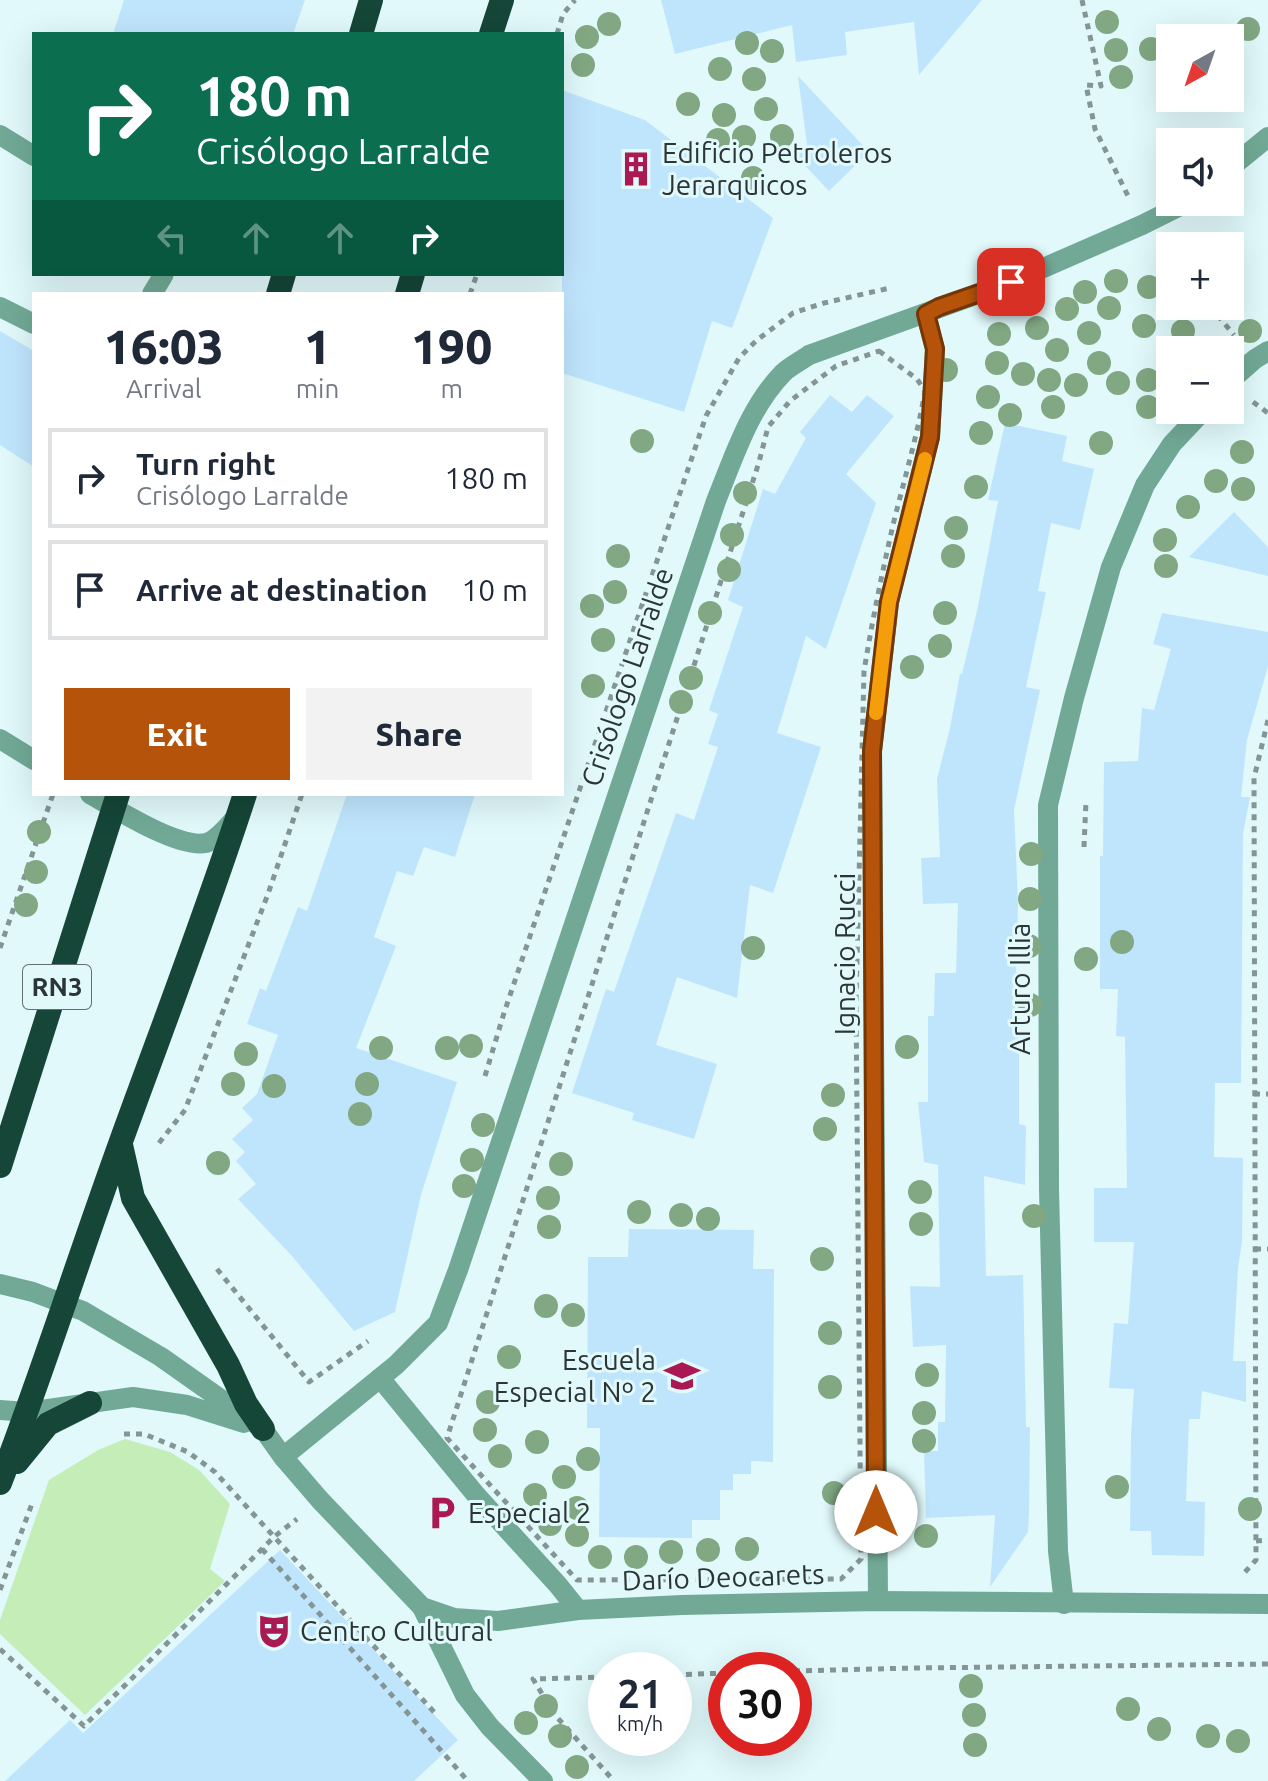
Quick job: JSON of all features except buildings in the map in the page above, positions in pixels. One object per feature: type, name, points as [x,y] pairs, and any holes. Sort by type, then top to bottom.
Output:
[{"type":"highway","points":[[362,32],[371,0]]},
{"type":"highway","points":[[492,32],[502,0]]},
{"type":"highway","name":"RN3","points":[[0,1166],[116,801]]},
{"type":"highway","points":[[0,1483],[242,804]]},
{"type":"highway","points":[[121,1143],[133,1198],[228,1365],[246,1404],[263,1429]]},
{"type":"highway","points":[[0,1492],[21,1455],[48,1424],[90,1403]]},
{"type":"street","points":[[0,135],[32,155]]},
{"type":"street","points":[[1244,157],[1268,137]]},
{"type":"street","name":"Crisólogo Larralde","points":[[283,1457],[400,1361],[438,1323],[716,501],[760,402],[785,371],[809,355],[1011,282],[1160,216]]},
{"type":"street","points":[[0,307],[32,323]]},
{"type":"street","name":"Ignacio Rucci","points":[[878,1601],[872,751],[889,602],[930,437],[935,349],[926,314]]},
{"type":"street","points":[[1244,369],[1268,351]]},
{"type":"street","name":"Arturo Illia","points":[[1064,1604],[1058,1551],[1049,1189],[1048,805],[1111,567],[1145,485],[1172,444],[1191,424]]},
{"type":"street","points":[[0,739],[32,759]]},
{"type":"street","points":[[116,801],[162,833],[188,843],[207,843],[221,832],[242,804]]},
{"type":"street","name":"Darío Deocarets","points":[[0,1284],[33,1292],[83,1311],[161,1357],[263,1429],[320,1500],[422,1607],[454,1618],[498,1621],[578,1610],[878,1601],[1268,1604]]},
{"type":"street","points":[[380,1378],[476,1495],[578,1610]]},
{"type":"street","points":[[0,1410],[27,1412],[133,1397],[187,1405],[263,1429]]},
{"type":"street","points":[[422,1607],[465,1695],[490,1727],[543,1781]]},
{"type":"path","points":[[558,32],[563,14],[575,0]]},
{"type":"path","points":[[1082,0],[1101,86],[1086,85],[1095,129],[1132,203]]},
{"type":"path","points":[[482,1086],[706,416],[739,358],[793,313],[902,285]]},
{"type":"path","points":[[1222,320],[1235,336]]},
{"type":"path","points":[[879,351],[917,379],[925,391],[919,426],[893,525],[864,671],[856,1002],[861,1559],[841,1579],[577,1580],[447,1438],[768,427],[790,401],[836,366],[870,353],[879,351]]},
{"type":"path","points":[[1244,403],[1254,393]]},
{"type":"path","points":[[1244,1573],[1256,1560],[1254,778],[1265,747],[1268,720]]},
{"type":"path","points":[[1084,856],[1086,788]]},
{"type":"path","points":[[0,948],[52,796]]},
{"type":"path","points":[[156,1147],[185,1110],[268,894],[301,796]]},
{"type":"path","points":[[1254,1094],[1268,1094]]},
{"type":"path","points":[[1255,1249],[1268,1249]]},
{"type":"path","points":[[213,1265],[309,1382],[376,1335]]},
{"type":"path","points":[[121,1434],[144,1434],[188,1452],[215,1472],[434,1712]]},
{"type":"path","points":[[0,1590],[42,1474],[21,1455]]},
{"type":"path","points":[[0,1649],[84,1726],[275,1536],[320,1500]]},
{"type":"path","points":[[1256,1541],[1268,1540]]},
{"type":"path","points":[[262,1549],[468,1781]]},
{"type":"path","points":[[812,1671],[1268,1664]]},
{"type":"path","points":[[588,1677],[533,1679],[555,1715],[588,1752]]},
{"type":"path","points":[[592,1756],[614,1781]]},
{"type":"green space","points":[[125,1439],[170,1452],[199,1470],[230,1504],[210,1569],[225,1581],[85,1715],[0,1634],[0,1620],[49,1480],[98,1450]]},
{"type":"slow traffic","points":[[876,713],[889,602],[925,459]]},
{"type":"place","name":"Edificio Petroleros Jerarquicos","points":[[636,169]]},
{"type":"place","name":"Escuela Especial Nº 2","points":[[682,1376]]},
{"type":"place","name":"Especial 2","points":[[442,1513]]},
{"type":"place","name":"Centro Cultural","points":[[274,1631]]},
{"type":"route","points":[[876,1512],[872,751],[889,602],[930,437],[935,349],[926,314],[1011,282]]}]
